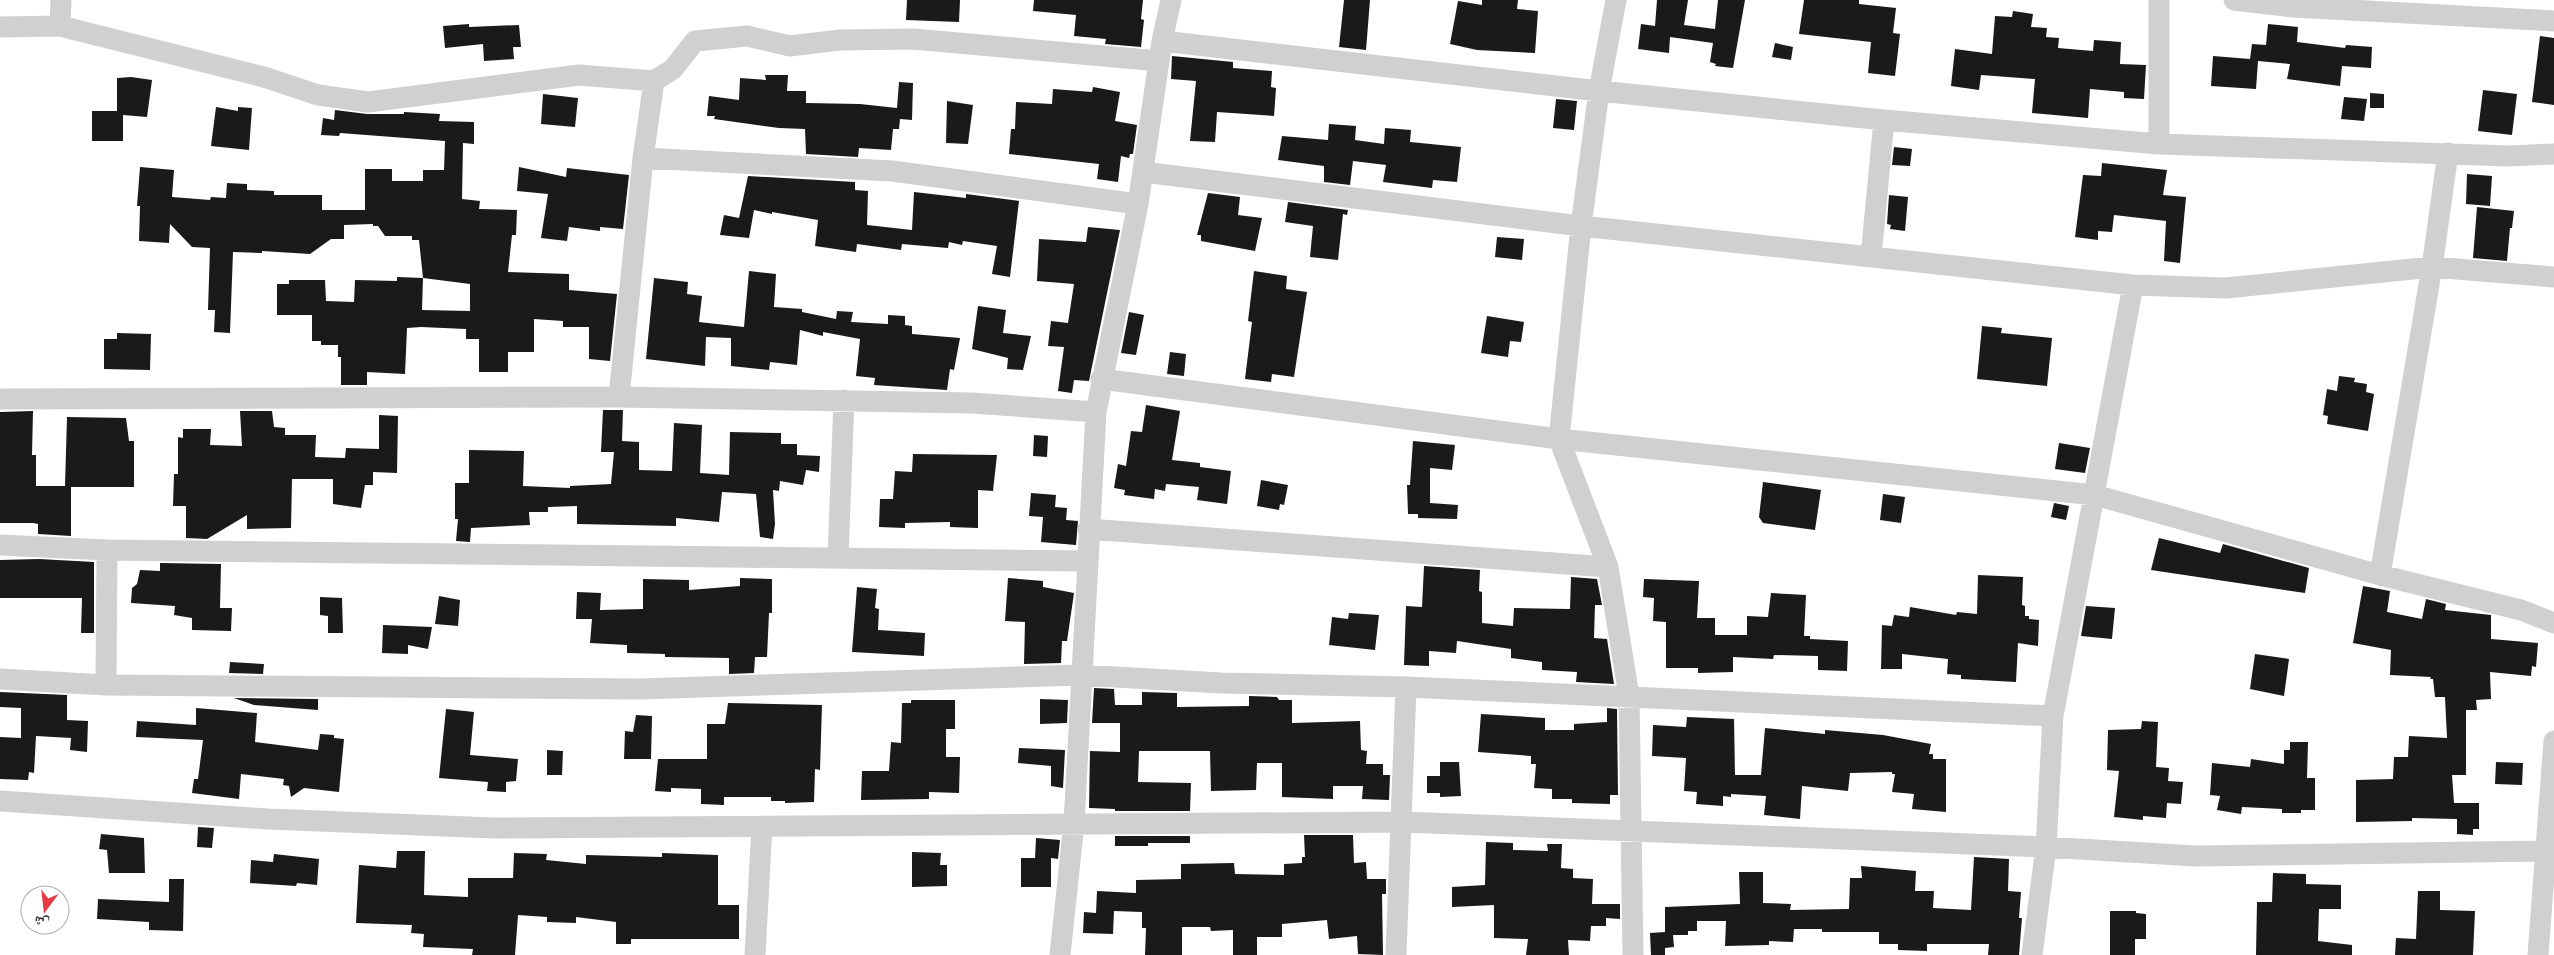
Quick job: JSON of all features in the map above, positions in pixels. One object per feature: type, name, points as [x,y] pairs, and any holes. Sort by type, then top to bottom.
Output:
[{"type":"street","points":[[60,26],[61,0]]},
{"type":"street","points":[[1060,955],[1074,823],[1086,561],[1096,412],[1101,379],[1117,314],[1138,204],[1160,51],[1171,0]]},
{"type":"street","points":[[1616,0],[1599,91],[1581,226],[1559,440],[1608,567],[1629,696],[1633,955]]},
{"type":"street","points":[[2159,0],[2160,144]]},
{"type":"street","points":[[2234,0],[2554,21]]},
{"type":"street","points":[[0,27],[60,26],[264,77],[318,96],[368,102],[579,75],[654,81],[673,69],[695,41],[747,36],[790,46],[840,40],[913,40],[1160,51],[1599,91],[1884,120],[2160,144],[2508,156],[2554,154]]},
{"type":"street","points":[[619,397],[643,158],[654,81]]},
{"type":"street","points":[[1871,257],[1884,120]]},
{"type":"street","points":[[2380,575],[2432,267],[2448,153]]},
{"type":"street","points":[[643,158],[892,171],[1138,204]]},
{"type":"street","points":[[1142,172],[1581,226],[2133,285],[2226,288],[2432,267],[2554,277]]},
{"type":"street","points":[[2032,955],[2046,847],[2053,716],[2133,285]]},
{"type":"street","points":[[1101,379],[1559,440],[2095,495],[2380,575],[2521,610],[2554,623]]},
{"type":"street","points":[[0,399],[619,397],[972,403],[1096,412]]},
{"type":"street","points":[[838,558],[844,400]]},
{"type":"street","points":[[1088,530],[1608,567]]},
{"type":"street","points":[[0,545],[107,550],[1086,561]]},
{"type":"street","points":[[106,685],[107,550]]},
{"type":"street","points":[[0,679],[106,685],[639,689],[1080,675],[1221,683],[1406,687],[1629,696],[2053,716]]},
{"type":"street","points":[[1396,955],[1406,687]]},
{"type":"street","points":[[2538,955],[2554,741]]},
{"type":"street","points":[[0,801],[268,820],[494,828],[1402,822],[2046,847],[2195,856],[2545,851]]},
{"type":"street","points":[[755,955],[762,826]]},
{"type":"building","points":[[907,0],[960,0],[959,22],[906,20]]},
{"type":"building","points":[[1034,0],[1143,0],[1141,19],[1144,20],[1141,47],[1105,44],[1106,39],[1074,36],[1076,15],[1033,11]]},
{"type":"building","points":[[1344,0],[1370,0],[1366,50],[1339,47]]},
{"type":"building","points":[[1482,0],[1518,0],[1517,9],[1538,11],[1535,53],[1477,50],[1450,44],[1458,1],[1482,5]]},
{"type":"building","points":[[1657,0],[1688,0],[1684,25],[1715,29],[1718,0],[1745,0],[1733,68],[1715,66],[1716,64],[1710,62],[1713,43],[1670,37],[1669,53],[1638,49],[1641,24],[1655,26]]},
{"type":"building","points":[[1804,0],[1859,0],[1859,4],[1896,8],[1893,33],[1900,34],[1895,76],[1868,73],[1871,42],[1799,34]]},
{"type":"building","points":[[2013,11],[2033,14],[2031,27],[2047,28],[2046,37],[2059,38],[2058,48],[2093,51],[2094,40],[2121,42],[2120,64],[2146,65],[2144,99],[2124,98],[2124,92],[2090,89],[2088,118],[2032,113],[2035,79],[1981,75],[1979,90],[1951,86],[1955,49],[1992,54],[1995,16],[2012,17]]},
{"type":"building","points":[[469,24],[469,27],[519,25],[521,47],[513,47],[514,59],[484,61],[483,44],[445,48],[443,26]]},
{"type":"building","points":[[2268,24],[2298,27],[2297,42],[2345,48],[2346,45],[2372,47],[2371,68],[2342,66],[2340,86],[2287,79],[2290,64],[2258,61],[2256,89],[2211,86],[2213,56],[2250,59],[2252,44],[2266,45]]},
{"type":"building","points":[[2540,36],[2554,38],[2554,105],[2532,102]]},
{"type":"building","points":[[1775,43],[1793,47],[1791,60],[1772,57]]},
{"type":"building","points":[[1172,56],[1233,62],[1233,68],[1272,71],[1271,87],[1276,88],[1274,116],[1217,112],[1215,142],[1190,141],[1196,81],[1171,79]]},
{"type":"building","points":[[765,75],[788,75],[787,91],[806,91],[806,103],[860,104],[897,108],[899,82],[913,83],[912,120],[900,119],[899,129],[893,129],[891,150],[859,148],[858,157],[806,154],[805,129],[779,128],[714,119],[715,116],[707,116],[709,96],[739,100],[740,78],[766,80]]},
{"type":"building","points":[[131,77],[152,80],[147,117],[123,115],[123,141],[92,141],[92,111],[117,111],[117,78]]},
{"type":"building","points":[[1093,87],[1120,92],[1115,121],[1137,125],[1133,154],[1130,154],[1129,158],[1121,156],[1118,182],[1097,179],[1099,164],[1009,154],[1011,129],[1015,129],[1016,102],[1052,104],[1053,89],[1092,92]]},
{"type":"building","points":[[2483,90],[2517,94],[2512,135],[2478,131]]},
{"type":"building","points":[[2370,93],[2384,94],[2384,108],[2370,108]]},
{"type":"building","points":[[543,94],[578,98],[575,127],[541,124]]},
{"type":"building","points":[[2344,97],[2367,99],[2364,121],[2341,119]]},
{"type":"building","points":[[1556,99],[1577,101],[1574,130],[1553,128]]},
{"type":"building","points":[[947,101],[973,105],[968,144],[946,143]]},
{"type":"building","points":[[216,107],[238,111],[238,107],[252,108],[249,150],[211,146]]},
{"type":"building","points":[[335,110],[367,114],[404,114],[404,112],[440,114],[439,121],[474,122],[474,144],[463,143],[462,199],[480,201],[479,209],[517,210],[516,235],[512,235],[508,272],[569,274],[569,290],[617,294],[610,361],[589,359],[589,327],[563,327],[563,321],[534,319],[534,352],[508,352],[508,372],[479,372],[479,339],[466,339],[466,329],[407,328],[405,374],[367,372],[367,385],[341,385],[341,357],[338,357],[338,345],[321,345],[321,341],[312,341],[312,315],[277,315],[277,284],[289,284],[289,280],[325,280],[326,301],[354,302],[355,280],[397,281],[397,277],[423,278],[419,240],[412,240],[412,236],[385,236],[378,226],[373,226],[373,224],[344,225],[344,239],[331,239],[310,254],[262,251],[262,253],[233,252],[230,333],[214,332],[215,310],[208,310],[210,248],[192,247],[170,224],[169,243],[139,241],[140,206],[137,206],[140,167],[174,170],[172,197],[210,200],[211,197],[226,198],[227,183],[247,184],[247,190],[274,191],[274,195],[322,195],[322,210],[365,210],[365,169],[392,169],[392,181],[423,181],[423,170],[444,170],[445,141],[340,133],[339,136],[321,135],[323,118],[334,120]],"holes":[[[423,278],[470,284],[470,311],[422,310]]]},
{"type":"building","points":[[1329,124],[1356,126],[1355,140],[1384,144],[1385,128],[1411,130],[1410,142],[1461,147],[1457,182],[1433,180],[1432,188],[1383,182],[1386,165],[1353,161],[1350,185],[1324,182],[1324,166],[1278,160],[1282,136],[1328,140]]},
{"type":"building","points":[[1894,147],[1912,149],[1910,166],[1892,165]]},
{"type":"building","points":[[2102,163],[2167,170],[2163,195],[2186,197],[2180,263],[2164,261],[2166,221],[2114,215],[2112,232],[2098,231],[2098,240],[2075,237],[2083,175],[2101,176]]},
{"type":"building","points":[[519,167],[566,177],[567,168],[629,175],[623,229],[600,227],[600,231],[569,227],[567,241],[541,238],[548,194],[517,191]]},
{"type":"building","points":[[2467,174],[2492,176],[2490,206],[2466,204]]},
{"type":"building","points":[[748,176],[855,182],[855,190],[868,191],[867,225],[912,230],[914,192],[966,198],[966,194],[1019,201],[1010,277],[992,274],[997,246],[963,241],[962,245],[949,242],[948,248],[902,244],[901,250],[857,244],[856,252],[815,246],[818,220],[772,212],[772,214],[754,210],[749,238],[720,235],[724,215],[739,218]]},
{"type":"building","points":[[1208,193],[1240,197],[1238,215],[1262,218],[1255,251],[1201,241],[1201,235],[1197,235]]},
{"type":"building","points":[[1889,195],[1908,197],[1905,231],[1890,229],[1891,225],[1887,224]]},
{"type":"building","points":[[1288,202],[1348,210],[1347,215],[1343,214],[1338,260],[1310,257],[1313,226],[1285,222]]},
{"type":"building","points":[[2477,207],[2514,211],[2512,228],[2510,228],[2507,261],[2473,258]]},
{"type":"building","points":[[1088,227],[1120,230],[1089,381],[1074,380],[1072,393],[1058,391],[1064,347],[1048,346],[1051,321],[1068,323],[1074,284],[1037,281],[1039,239],[1086,242]]},
{"type":"building","points":[[1497,237],[1524,239],[1522,260],[1495,257]]},
{"type":"building","points":[[749,271],[776,274],[774,307],[802,309],[802,312],[836,319],[837,311],[853,312],[851,322],[888,324],[888,315],[905,316],[905,325],[912,326],[912,334],[960,338],[954,370],[950,369],[947,390],[874,385],[875,378],[856,376],[860,339],[823,332],[823,336],[800,330],[797,365],[770,362],[769,370],[731,366],[731,338],[706,337],[705,366],[646,359],[654,278],[688,282],[687,294],[702,296],[699,322],[744,327]]},
{"type":"building","points":[[1254,271],[1287,276],[1286,289],[1307,292],[1294,377],[1272,374],[1271,382],[1245,379],[1252,322],[1248,321]]},
{"type":"building","points":[[978,306],[1006,310],[1003,333],[1031,336],[1023,370],[1007,369],[1008,358],[972,349]]},
{"type":"building","points":[[1129,312],[1144,315],[1136,355],[1121,353]]},
{"type":"building","points":[[1487,316],[1524,322],[1521,342],[1510,341],[1508,357],[1481,353]]},
{"type":"building","points":[[1982,326],[2002,328],[2001,333],[2052,338],[2047,386],[1977,379]]},
{"type":"building","points":[[117,333],[151,334],[150,370],[104,369],[104,339],[117,339]]},
{"type":"building","points":[[1170,352],[1186,354],[1184,376],[1167,374]]},
{"type":"building","points":[[2339,376],[2355,378],[2354,382],[2367,384],[2366,392],[2374,394],[2368,431],[2327,424],[2328,416],[2323,415],[2327,389],[2337,391]]},
{"type":"building","points":[[1146,405],[1180,411],[1172,460],[1200,463],[1200,467],[1231,471],[1227,504],[1197,500],[1199,487],[1166,484],[1165,491],[1155,489],[1154,499],[1124,495],[1125,490],[1114,488],[1118,464],[1126,466],[1131,431],[1142,432]]},
{"type":"building","points":[[603,410],[623,410],[622,441],[639,442],[639,470],[672,471],[674,423],[702,425],[700,473],[729,475],[730,432],[781,433],[781,444],[797,444],[797,455],[820,456],[819,472],[806,470],[803,485],[780,481],[779,491],[773,490],[775,524],[773,539],[760,537],[756,494],[722,492],[719,522],[676,518],[676,526],[577,524],[577,506],[548,507],[548,512],[529,512],[530,525],[471,528],[470,542],[456,541],[458,519],[455,519],[455,483],[469,483],[469,450],[524,451],[523,486],[570,488],[570,486],[611,484],[614,452],[601,452]]},
{"type":"building","points":[[33,411],[32,455],[36,455],[36,486],[65,486],[67,417],[126,418],[129,441],[134,441],[134,487],[71,487],[71,536],[38,534],[38,524],[33,523],[0,523],[0,412]]},
{"type":"building","points":[[240,411],[272,411],[274,427],[285,428],[285,435],[316,435],[315,457],[345,458],[346,448],[379,449],[379,415],[398,416],[397,473],[373,472],[373,485],[365,485],[361,508],[333,504],[333,479],[292,479],[291,528],[247,529],[247,515],[207,539],[186,538],[186,506],[173,506],[174,474],[178,474],[178,437],[183,438],[183,429],[211,429],[210,445],[242,446]]},
{"type":"building","points":[[1034,435],[1048,436],[1047,457],[1033,456]]},
{"type":"building","points":[[1413,441],[1455,445],[1452,470],[1430,468],[1430,503],[1458,505],[1457,519],[1418,518],[1418,514],[1408,514],[1407,485],[1410,485]]},
{"type":"building","points":[[2059,443],[2090,448],[2085,473],[2055,469]]},
{"type":"building","points":[[913,454],[997,455],[993,491],[978,490],[978,528],[950,527],[950,522],[905,523],[905,528],[879,527],[880,499],[893,499],[895,471],[912,472]]},
{"type":"building","points":[[1261,480],[1288,485],[1284,505],[1280,504],[1279,510],[1257,506]]},
{"type":"building","points":[[1763,482],[1821,490],[1815,530],[1763,523],[1759,517]]},
{"type":"building","points":[[1031,493],[1056,495],[1055,507],[1067,508],[1066,520],[1078,521],[1076,545],[1041,542],[1043,517],[1029,516]]},
{"type":"building","points":[[1883,494],[1905,497],[1901,523],[1880,520]]},
{"type":"building","points":[[2054,503],[2069,506],[2066,520],[2051,517]]},
{"type":"building","points":[[2159,538],[2220,553],[2223,544],[2309,568],[2305,593],[2151,570]]},
{"type":"building","points":[[39,559],[94,562],[94,633],[81,633],[82,598],[0,598],[0,560]]},
{"type":"building","points":[[160,563],[221,564],[220,608],[232,608],[231,631],[192,630],[192,618],[174,615],[175,606],[131,603],[132,588],[137,584],[140,570],[160,571]]},
{"type":"building","points":[[1424,566],[1480,570],[1479,591],[1482,592],[1482,623],[1513,626],[1514,608],[1570,609],[1571,577],[1597,579],[1602,605],[1595,605],[1594,638],[1607,639],[1614,684],[1576,682],[1577,672],[1542,670],[1542,662],[1511,658],[1511,649],[1457,641],[1456,653],[1429,651],[1429,666],[1404,665],[1406,606],[1422,607]]},
{"type":"building","points":[[1978,575],[2023,577],[2022,605],[2025,606],[2025,616],[2029,616],[2029,619],[2039,620],[2038,646],[2018,643],[2016,682],[1961,679],[1961,675],[1947,674],[1948,659],[1902,654],[1902,669],[1881,669],[1882,625],[1892,626],[1894,615],[1909,617],[1910,607],[1956,615],[1957,612],[1977,614]]},
{"type":"building","points":[[740,578],[772,579],[772,613],[769,613],[767,657],[755,657],[754,673],[729,674],[729,658],[665,657],[665,654],[627,653],[627,645],[590,643],[592,619],[576,619],[577,592],[601,593],[600,610],[643,609],[643,579],[689,580],[689,590],[740,586]]},
{"type":"building","points":[[1008,578],[1043,581],[1043,587],[1074,593],[1067,641],[1062,641],[1061,663],[1024,664],[1025,622],[1005,621]]},
{"type":"building","points":[[1644,579],[1699,581],[1697,618],[1715,618],[1715,635],[1747,635],[1747,616],[1768,617],[1771,593],[1806,595],[1804,636],[1810,636],[1810,639],[1848,641],[1847,671],[1818,670],[1818,656],[1774,655],[1773,659],[1733,657],[1733,672],[1698,673],[1698,668],[1666,668],[1666,622],[1653,621],[1654,598],[1643,597]]},
{"type":"building","points":[[2363,586],[2390,591],[2387,612],[2422,619],[2426,599],[2446,604],[2445,610],[2491,615],[2491,639],[2538,643],[2536,667],[2532,666],[2531,676],[2490,672],[2491,699],[2476,700],[2477,710],[2466,710],[2466,775],[2452,775],[2454,803],[2479,803],[2479,829],[2473,829],[2473,835],[2457,834],[2457,819],[2412,818],[2412,821],[2356,822],[2356,780],[2393,779],[2394,757],[2408,757],[2409,736],[2447,738],[2445,697],[2435,697],[2433,679],[2430,679],[2431,677],[2390,675],[2391,650],[2353,643]]},
{"type":"building","points":[[857,587],[877,589],[875,608],[879,609],[878,630],[925,633],[924,656],[852,652]]},
{"type":"building","points":[[439,596],[460,600],[458,626],[435,624]]},
{"type":"building","points":[[320,597],[342,598],[343,633],[328,633],[328,616],[320,615]]},
{"type":"building","points":[[2086,606],[2115,608],[2112,639],[2081,636]]},
{"type":"building","points":[[1349,613],[1379,615],[1375,650],[1329,645],[1332,617],[1348,619]]},
{"type":"building","points":[[383,625],[432,627],[428,649],[408,645],[408,654],[382,653]]},
{"type":"building","points":[[2255,654],[2289,659],[2284,696],[2250,689]]},
{"type":"building","points":[[230,662],[264,664],[263,674],[229,673]]},
{"type":"building","points":[[1094,688],[1114,689],[1115,705],[1142,705],[1142,692],[1177,693],[1177,707],[1249,706],[1249,696],[1277,697],[1279,700],[1292,700],[1292,723],[1360,721],[1361,750],[1367,751],[1366,764],[1383,764],[1383,775],[1390,775],[1389,800],[1362,799],[1363,786],[1333,786],[1333,799],[1282,797],[1282,763],[1257,763],[1256,790],[1211,791],[1210,751],[1139,751],[1138,782],[1191,783],[1190,811],[1115,811],[1115,809],[1089,808],[1090,751],[1120,752],[1120,723],[1092,723]]},
{"type":"building","points":[[0,692],[67,695],[67,720],[88,721],[87,752],[70,750],[71,738],[36,736],[34,773],[29,772],[28,780],[0,779],[0,737],[21,738],[21,708],[0,707]]},
{"type":"building","points":[[234,698],[318,699],[318,710],[254,705]]},
{"type":"building","points":[[1040,699],[1068,700],[1067,723],[1040,724]]},
{"type":"building","points":[[911,700],[955,700],[955,729],[946,729],[946,757],[960,757],[959,793],[929,792],[929,799],[861,800],[862,771],[889,771],[891,742],[901,743],[902,703],[911,703]]},
{"type":"building","points":[[728,703],[822,705],[820,770],[815,769],[814,802],[785,803],[785,801],[771,801],[771,797],[724,797],[724,805],[701,804],[701,789],[671,788],[671,792],[655,791],[658,759],[707,759],[707,724],[725,724]]},
{"type":"building","points":[[196,708],[257,713],[255,742],[318,750],[320,734],[334,735],[334,738],[344,739],[339,792],[304,788],[291,797],[289,786],[283,785],[284,779],[241,774],[239,799],[192,793],[194,779],[198,779],[203,740],[136,737],[137,721],[196,725]]},
{"type":"building","points":[[1607,708],[1617,709],[1618,795],[1610,795],[1610,804],[1572,803],[1572,799],[1552,799],[1552,789],[1534,788],[1536,764],[1531,764],[1531,756],[1478,752],[1481,714],[1545,718],[1545,730],[1574,730],[1574,724],[1607,722]]},
{"type":"building","points":[[446,709],[474,712],[470,755],[518,759],[516,781],[506,782],[506,792],[487,791],[488,782],[439,778]]},
{"type":"building","points":[[636,715],[652,716],[651,759],[624,759],[625,731],[633,732]]},
{"type":"building","points":[[1687,717],[1734,719],[1735,775],[1761,775],[1765,728],[1825,734],[1825,730],[1883,735],[1931,744],[1929,754],[1933,754],[1933,759],[1946,759],[1946,812],[1912,809],[1914,794],[1892,792],[1895,774],[1892,774],[1892,772],[1850,773],[1848,791],[1802,786],[1800,819],[1764,815],[1766,796],[1731,794],[1731,797],[1723,796],[1723,806],[1696,804],[1697,792],[1684,791],[1686,758],[1652,756],[1653,725],[1686,727]]},
{"type":"building","points":[[2142,721],[2158,722],[2156,767],[2169,768],[2168,781],[2183,782],[2181,804],[2167,803],[2166,818],[2143,816],[2143,820],[2114,817],[2119,771],[2107,770],[2108,730],[2141,729]]},
{"type":"building","points":[[2290,742],[2308,742],[2307,778],[2315,778],[2315,810],[2301,810],[2301,813],[2282,813],[2282,809],[2242,807],[2241,814],[2217,810],[2220,796],[2210,795],[2212,763],[2250,767],[2251,759],[2284,764],[2284,750],[2290,750]]},
{"type":"building","points":[[1019,748],[1065,750],[1063,788],[1051,786],[1051,766],[1018,763]]},
{"type":"building","points":[[547,750],[563,751],[562,775],[547,775]]},
{"type":"building","points":[[1440,762],[1459,762],[1461,796],[1440,797],[1440,793],[1427,793],[1427,776],[1440,776]]},
{"type":"building","points":[[2496,762],[2523,763],[2522,785],[2495,784]]},
{"type":"building","points":[[198,827],[214,828],[212,848],[197,847]]},
{"type":"building","points":[[101,834],[144,838],[145,873],[109,873],[107,850],[99,849]]},
{"type":"building","points":[[1304,835],[1353,835],[1354,863],[1366,862],[1367,879],[1386,879],[1386,894],[1382,894],[1383,955],[1358,954],[1357,936],[1329,939],[1327,920],[1282,924],[1282,937],[1257,937],[1257,955],[1233,955],[1233,930],[1211,931],[1210,927],[1182,927],[1182,955],[1145,955],[1146,928],[1142,928],[1142,912],[1114,911],[1113,934],[1083,933],[1084,912],[1096,913],[1097,891],[1136,893],[1136,880],[1181,879],[1181,864],[1234,863],[1235,874],[1284,875],[1284,864],[1302,863],[1302,857],[1305,857]]},
{"type":"building","points":[[1115,836],[1190,836],[1190,843],[1148,843],[1148,846],[1115,846]]},
{"type":"building","points":[[1036,838],[1060,840],[1058,859],[1051,858],[1051,887],[1021,887],[1021,858],[1035,858]]},
{"type":"building","points":[[1486,842],[1513,843],[1513,850],[1548,851],[1547,844],[1562,844],[1561,868],[1573,869],[1573,878],[1593,879],[1592,904],[1620,904],[1620,919],[1606,918],[1606,926],[1591,926],[1590,941],[1568,940],[1569,955],[1526,955],[1528,939],[1494,938],[1494,905],[1452,907],[1452,887],[1485,885]]},
{"type":"building","points":[[397,851],[425,851],[424,895],[468,897],[468,878],[513,878],[514,853],[547,854],[546,860],[586,864],[586,855],[662,857],[662,853],[718,855],[718,905],[739,905],[739,939],[631,939],[631,944],[616,944],[616,922],[576,917],[576,923],[547,922],[547,917],[518,915],[515,955],[472,955],[473,949],[423,947],[424,934],[411,933],[412,925],[356,923],[359,865],[396,868]]},
{"type":"building","points":[[912,852],[941,853],[940,865],[947,865],[947,886],[912,887]]},
{"type":"building","points":[[274,854],[319,859],[317,885],[297,883],[296,886],[250,883],[251,860],[273,862]]},
{"type":"building","points":[[1974,857],[2009,859],[2008,891],[2021,892],[2019,918],[2022,918],[2019,955],[1988,955],[1989,944],[1927,944],[1927,951],[1898,950],[1898,944],[1879,944],[1879,932],[1822,932],[1822,929],[1794,929],[1793,942],[1769,941],[1769,945],[1725,946],[1726,921],[1697,921],[1697,931],[1688,931],[1688,935],[1673,935],[1674,947],[1665,948],[1665,955],[1651,955],[1650,933],[1665,932],[1665,907],[1740,904],[1739,872],[1763,872],[1763,903],[1791,904],[1790,910],[1849,909],[1850,878],[1862,878],[1861,866],[1916,871],[1915,891],[1934,891],[1933,908],[1971,910]]},
{"type":"building","points":[[2273,873],[2306,874],[2306,884],[2341,885],[2341,909],[2319,909],[2318,941],[2352,945],[2352,955],[2256,955],[2257,902],[2272,902]]},
{"type":"building","points":[[169,879],[184,879],[183,931],[149,930],[149,922],[97,919],[98,899],[169,902]]},
{"type":"building","points":[[2418,891],[2440,891],[2440,910],[2475,911],[2473,955],[2395,955],[2396,938],[2416,939]]},
{"type":"building","points":[[2110,911],[2136,911],[2136,913],[2146,914],[2146,939],[2135,939],[2135,955],[2110,955]]}]
